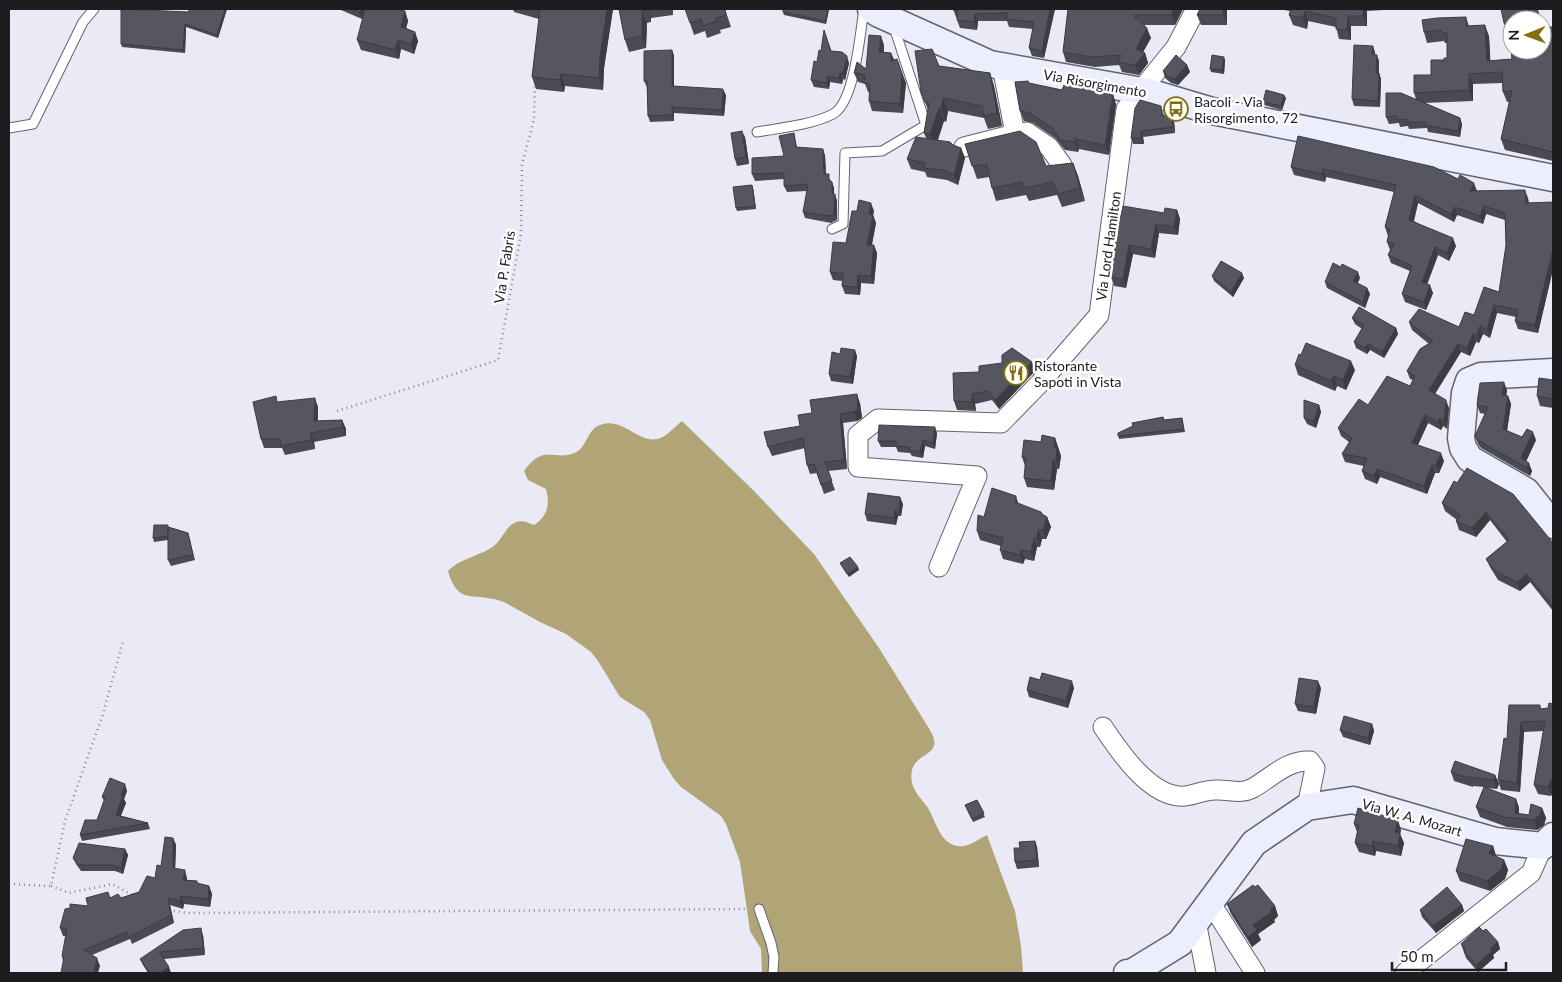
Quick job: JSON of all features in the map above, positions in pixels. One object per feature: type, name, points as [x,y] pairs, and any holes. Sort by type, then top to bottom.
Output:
[{"type":"street","points":[[1141,91],[1176,47],[1196,9]]},
{"type":"street","name":"Via Risorgimento","points":[[877,12],[990,64],[1141,91],[1212,111],[1553,178]]},
{"type":"street","points":[[1002,66],[1015,134]]},
{"type":"street","name":"Via Lord Hamilton","points":[[939,566],[977,476],[858,467],[858,435],[878,418],[1001,422],[1040,383],[1099,315],[1126,109],[1141,91]]},
{"type":"street","points":[[964,147],[1027,132],[1049,147],[1062,165]]},
{"type":"street","points":[[1553,372],[1480,376],[1469,381],[1465,393],[1461,438],[1463,448],[1470,459],[1526,491],[1553,525]]},
{"type":"street","points":[[1103,726],[1120,752],[1137,771],[1169,794],[1186,796],[1199,791],[1217,789],[1237,792],[1250,789],[1291,763],[1300,760],[1310,761],[1315,768],[1307,807]]},
{"type":"street","name":"Via W. A. Mozart","points":[[1127,973],[1131,973],[1180,943],[1254,843],[1307,807],[1353,800],[1495,841],[1548,841]]},
{"type":"street","points":[[1405,973],[1531,872],[1548,841]]},
{"type":"street","points":[[1203,912],[1206,973]]},
{"type":"street","points":[[1203,912],[1255,973]]},
{"type":"lane","points":[[9,128],[33,124],[83,22],[94,9]]},
{"type":"lane","points":[[757,132],[817,120],[834,114],[844,103],[851,87],[877,12]]},
{"type":"lane","points":[[832,229],[843,224],[846,153],[882,151],[926,124],[877,12]]},
{"type":"lane","points":[[759,909],[772,943],[774,957],[773,973]]},
{"type":"path","name":"Via P. Fabris","points":[[337,411],[498,360],[520,234],[522,164],[534,119],[535,75]]},
{"type":"path","points":[[51,886],[65,821],[102,714],[123,641]]},
{"type":"path","points":[[9,884],[51,886],[69,893],[112,884],[137,898]]},
{"type":"path","points":[[160,908],[188,913],[759,909]]},
{"type":"shaded area","points":[[682,421],[753,490],[814,554],[879,648],[930,730],[934,738],[934,745],[929,753],[915,764],[911,774],[913,786],[928,808],[939,831],[947,841],[962,846],[987,835],[1015,911],[1023,973],[762,973],[761,949],[750,931],[740,862],[726,824],[721,816],[681,787],[674,779],[662,760],[650,720],[644,712],[620,697],[591,652],[566,634],[504,602],[462,594],[452,582],[448,571],[454,566],[490,549],[507,529],[516,522],[521,521],[534,525],[545,514],[548,505],[546,489],[528,480],[524,471],[539,457],[570,454],[578,451],[584,445],[590,433],[600,425],[616,424],[643,437],[657,439],[667,434]]},
{"type":"building","points":[[121,9],[188,12],[190,9],[225,9],[217,35],[185,24],[183,50],[121,44]]},
{"type":"building","points":[[365,9],[405,11],[401,27],[415,32],[411,44],[398,40],[395,50],[357,40]]},
{"type":"building","points":[[540,9],[607,9],[599,78],[561,74],[560,80],[532,77]]},
{"type":"building","points":[[619,9],[647,9],[642,11],[642,36],[625,40]]},
{"type":"building","points":[[685,9],[725,9],[726,15],[716,18],[717,21],[703,26],[701,19],[690,23]]},
{"type":"building","points":[[783,9],[828,9],[825,21],[783,12]]},
{"type":"building","points":[[953,9],[1050,9],[1042,51],[1029,48],[1034,22],[1006,19],[1008,13],[975,14],[974,22],[957,20],[958,10]]},
{"type":"building","points":[[1068,9],[1174,9],[1171,15],[1135,15],[1147,28],[1136,49],[1145,53],[1135,65],[1118,62],[1121,55],[1091,57],[1063,52]]},
{"type":"building","points":[[1200,9],[1223,9],[1223,15],[1197,15]]},
{"type":"building","points":[[1291,9],[1363,9],[1363,16],[1348,16],[1347,30],[1336,29],[1336,18],[1305,11],[1303,18],[1289,15]]},
{"type":"building","points":[[1501,9],[1537,10],[1502,10],[1502,14]]},
{"type":"building","points":[[1466,17],[1466,26],[1485,25],[1487,61],[1552,60],[1553,27],[1553,152],[1501,139],[1512,91],[1503,92],[1502,72],[1469,74],[1469,90],[1414,93],[1414,75],[1431,75],[1431,60],[1444,60],[1444,58],[1447,58],[1447,33],[1441,32],[1441,30],[1424,32],[1422,20]]},
{"type":"building","points":[[824,30],[831,51],[842,52],[847,56],[843,73],[840,73],[839,78],[828,76],[827,83],[811,80],[814,61],[817,62],[819,50],[821,51]]},
{"type":"building","points":[[869,35],[881,36],[879,52],[891,53],[891,61],[897,59],[902,74],[900,104],[869,101],[870,84],[864,83],[865,75],[854,73],[857,62],[866,69]]},
{"type":"building","points":[[1354,45],[1373,46],[1372,54],[1377,55],[1376,73],[1379,73],[1378,101],[1352,99]]},
{"type":"building","points":[[932,49],[939,66],[990,73],[997,113],[984,116],[982,106],[943,98],[941,109],[939,108],[930,134],[924,133],[929,103],[925,102],[921,92],[915,51]]},
{"type":"building","points":[[672,50],[672,86],[723,89],[722,110],[672,107],[672,115],[648,116],[647,81],[644,81],[644,51]]},
{"type":"building","points":[[1176,55],[1187,65],[1175,79],[1169,77],[1163,71]]},
{"type":"building","points":[[1212,55],[1224,57],[1222,70],[1210,69]]},
{"type":"building","points":[[1028,81],[1029,83],[1062,90],[1064,85],[1113,94],[1105,145],[1075,139],[1075,142],[1061,140],[1052,128],[1030,113],[1020,111],[1015,82]]},
{"type":"building","points":[[1266,90],[1284,95],[1281,106],[1263,102]]},
{"type":"building","points":[[1386,93],[1401,93],[1460,118],[1458,131],[1425,125],[1425,122],[1407,122],[1406,119],[1398,120],[1397,116],[1386,117]]},
{"type":"building","points":[[1140,100],[1161,106],[1162,116],[1172,115],[1173,127],[1141,131],[1141,138],[1131,138],[1135,108]]},
{"type":"building","points":[[742,131],[746,157],[735,159],[731,133]]},
{"type":"building","points":[[1020,131],[1036,142],[1046,166],[1073,163],[1080,188],[1058,194],[1053,182],[1024,188],[1022,182],[992,188],[987,164],[972,166],[965,144]]},
{"type":"building","points":[[794,133],[796,147],[823,149],[824,174],[829,174],[829,180],[832,182],[832,194],[835,194],[834,214],[829,216],[803,212],[808,184],[784,186],[784,173],[752,174],[752,158],[784,156],[779,136]]},
{"type":"building","points":[[1298,136],[1434,167],[1458,179],[1460,175],[1474,183],[1470,191],[1525,190],[1526,203],[1553,202],[1553,249],[1535,325],[1515,321],[1518,310],[1494,305],[1487,330],[1480,326],[1477,335],[1473,334],[1467,348],[1458,344],[1429,390],[1446,400],[1444,421],[1440,418],[1438,422],[1425,415],[1412,443],[1441,453],[1436,465],[1432,465],[1424,486],[1377,469],[1374,476],[1362,471],[1367,458],[1342,454],[1352,438],[1338,428],[1359,399],[1368,405],[1387,376],[1410,386],[1415,376],[1407,371],[1420,349],[1433,341],[1409,322],[1419,309],[1459,327],[1465,312],[1474,315],[1484,287],[1499,292],[1506,245],[1505,213],[1484,206],[1480,216],[1455,207],[1451,214],[1415,195],[1409,220],[1453,238],[1447,253],[1435,247],[1422,282],[1430,285],[1424,302],[1402,294],[1412,266],[1388,255],[1394,244],[1387,242],[1390,229],[1385,227],[1396,185],[1323,169],[1322,174],[1291,167]]},
{"type":"building","points":[[916,137],[950,142],[961,148],[954,175],[943,170],[923,168],[925,163],[907,159]]},
{"type":"building","points":[[752,185],[755,206],[736,208],[733,187]]},
{"type":"building","points":[[859,200],[871,203],[869,214],[873,215],[867,245],[874,245],[871,276],[858,275],[857,287],[842,286],[843,274],[830,272],[833,242],[846,243],[852,211],[857,211]]},
{"type":"building","points":[[1123,206],[1164,213],[1165,208],[1177,210],[1174,227],[1156,224],[1151,249],[1129,245],[1123,279],[1111,277],[1119,216],[1121,216]]},
{"type":"building","points":[[1221,261],[1242,273],[1231,292],[1212,276]]},
{"type":"building","points":[[1333,263],[1341,267],[1342,264],[1358,272],[1353,281],[1367,288],[1363,302],[1325,282]]},
{"type":"building","points":[[1359,307],[1396,328],[1382,352],[1368,344],[1365,348],[1354,342],[1364,325],[1352,318]]},
{"type":"building","points":[[1306,343],[1351,361],[1343,380],[1334,376],[1331,381],[1295,365]]},
{"type":"building","points":[[841,348],[855,350],[850,377],[829,374],[832,352],[840,354]]},
{"type":"building","points":[[1012,348],[1032,362],[995,400],[988,391],[972,394],[972,402],[954,401],[953,373],[979,372],[979,366],[1002,363],[1002,355]]},
{"type":"building","points":[[1539,378],[1553,380],[1553,399],[1537,396]]},
{"type":"building","points":[[1504,382],[1502,395],[1508,396],[1503,429],[1522,437],[1527,429],[1533,432],[1521,458],[1529,463],[1527,468],[1478,440],[1475,436],[1488,407],[1477,405],[1480,383]]},
{"type":"building","points":[[857,394],[858,409],[854,412],[840,414],[844,460],[825,462],[832,481],[821,485],[814,464],[807,465],[803,438],[768,447],[764,432],[800,426],[798,415],[812,413],[810,400]]},
{"type":"building","points":[[276,396],[277,402],[315,398],[314,421],[342,420],[343,427],[311,433],[311,440],[281,446],[280,439],[261,439],[253,402]]},
{"type":"building","points":[[1304,400],[1319,405],[1314,421],[1304,418]]},
{"type":"building","points":[[1163,417],[1164,420],[1182,418],[1183,429],[1118,436],[1118,433],[1133,426],[1132,423]]},
{"type":"building","points":[[879,425],[935,427],[933,443],[923,440],[920,452],[909,450],[910,447],[896,446],[896,441],[878,441]]},
{"type":"building","points":[[1042,435],[1055,438],[1054,447],[1057,447],[1056,460],[1053,460],[1051,481],[1024,478],[1026,458],[1022,457],[1024,440],[1041,442]]},
{"type":"building","points":[[1467,468],[1513,494],[1553,543],[1553,606],[1527,574],[1517,582],[1495,571],[1486,559],[1509,540],[1486,512],[1472,528],[1456,521],[1460,515],[1442,503],[1454,481],[1457,483]]},
{"type":"building","points":[[992,488],[1016,496],[1015,502],[1041,512],[1047,517],[1043,530],[1038,530],[1037,538],[1034,538],[1031,552],[1021,550],[1020,555],[1000,550],[1003,538],[977,531],[978,515],[984,517]]},
{"type":"building","points":[[868,493],[900,497],[899,510],[895,510],[894,518],[865,514]]},
{"type":"building","points":[[154,525],[168,525],[168,536],[153,538]]},
{"type":"building","points":[[168,527],[188,533],[193,555],[168,560]]},
{"type":"building","points":[[850,557],[858,567],[847,574],[840,563]]},
{"type":"building","points":[[1042,673],[1072,681],[1066,701],[1027,690],[1030,677],[1040,680]]},
{"type":"building","points":[[1299,678],[1318,681],[1314,707],[1295,704]]},
{"type":"building","points":[[1549,703],[1553,704],[1553,780],[1551,780],[1548,787],[1534,785],[1545,721],[1521,722],[1517,783],[1498,780],[1504,738],[1507,739],[1509,705],[1540,705],[1540,709],[1548,708]]},
{"type":"building","points":[[1344,716],[1372,724],[1368,738],[1340,730]]},
{"type":"building","points":[[1455,761],[1495,775],[1494,780],[1469,778],[1451,772]]},
{"type":"building","points":[[110,778],[125,784],[116,815],[148,823],[80,835],[85,820],[97,820],[105,798],[102,797]]},
{"type":"building","points":[[1484,787],[1516,799],[1515,813],[1529,815],[1531,804],[1542,808],[1540,815],[1534,820],[1504,817],[1476,807]]},
{"type":"building","points":[[977,800],[984,813],[972,819],[965,805]]},
{"type":"building","points":[[1358,808],[1398,820],[1395,832],[1400,833],[1398,846],[1373,841],[1372,846],[1355,843],[1359,825],[1354,824]]},
{"type":"building","points":[[165,837],[173,838],[173,868],[185,870],[183,880],[197,881],[197,883],[209,886],[208,899],[181,896],[180,901],[168,898],[171,915],[129,937],[127,932],[84,950],[97,958],[94,973],[61,973],[67,928],[60,928],[65,909],[70,908],[70,904],[88,906],[86,898],[108,892],[110,898],[118,894],[121,898],[139,892],[147,876],[155,878],[157,865],[161,866]]},
{"type":"building","points":[[1466,839],[1493,846],[1489,853],[1504,860],[1501,870],[1487,881],[1456,871]]},
{"type":"building","points":[[1035,841],[1037,860],[1015,862],[1014,848],[1020,848],[1019,842]]},
{"type":"building","points":[[79,843],[125,849],[121,868],[113,865],[78,865],[73,858]]},
{"type":"building","points":[[1253,885],[1255,887],[1258,885],[1275,906],[1270,910],[1272,912],[1253,925],[1257,930],[1248,937],[1227,904]]},
{"type":"building","points":[[1447,887],[1462,905],[1433,926],[1420,910]]},
{"type":"building","points":[[1479,927],[1483,931],[1486,929],[1498,942],[1490,949],[1492,951],[1476,965],[1464,951],[1466,949],[1461,944]]},
{"type":"building","points":[[201,928],[203,948],[159,952],[169,967],[160,973],[150,973],[140,959],[183,930]]},
{"type":"place","name":"Bacoli - Via Risorgimento, 72","points":[[1176,109]]},
{"type":"place","name":"Ristorante Sapoti in Vista","points":[[1016,373]]}]
